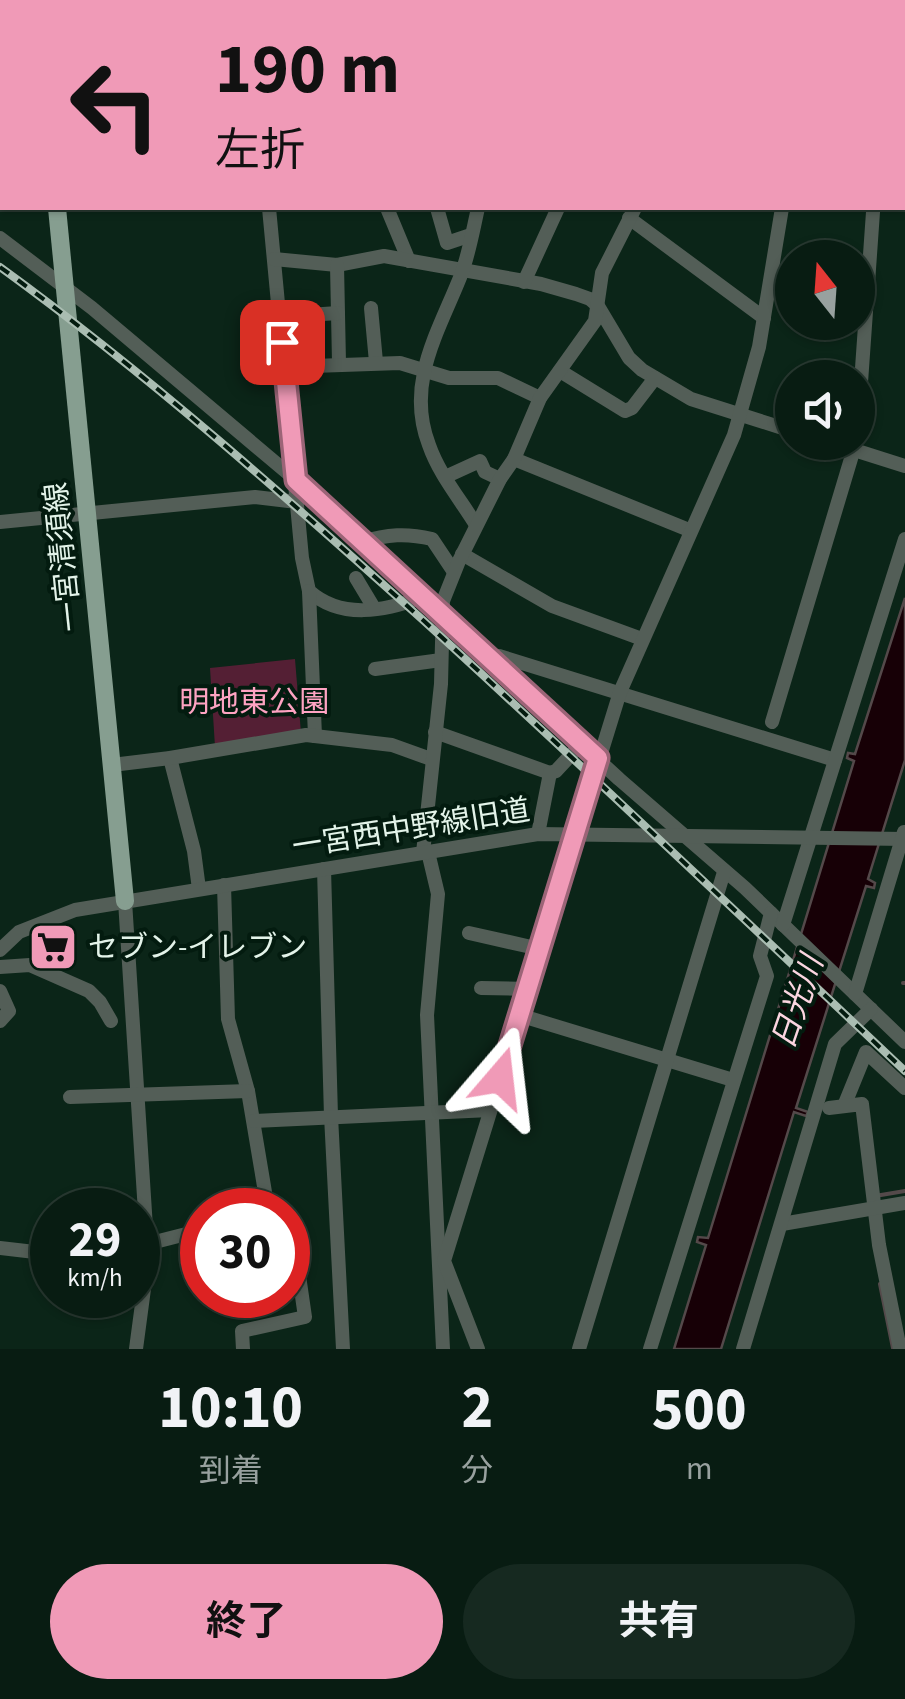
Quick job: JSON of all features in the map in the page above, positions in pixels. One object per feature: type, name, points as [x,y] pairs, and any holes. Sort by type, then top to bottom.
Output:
[{"type":"main road","name":"一宮清須線","points":[[57,210],[125,901]]},
{"type":"street","points":[[269,210],[296,502],[309,590],[315,736]]},
{"type":"street","points":[[388,210],[410,261]]},
{"type":"street","points":[[438,210],[447,243],[472,235]]},
{"type":"street","points":[[476,525],[428,444],[422,419],[427,354],[463,271],[478,210]]},
{"type":"street","points":[[524,282],[557,210]]},
{"type":"street","points":[[478,1349],[442,1260],[620,692],[734,435],[764,318],[782,210]]},
{"type":"street","points":[[868,240],[872,212]]},
{"type":"street","points":[[443,1349],[442,1260],[427,1015],[438,894],[426,852],[441,614],[454,572],[500,479],[514,460],[540,398],[595,321],[602,273],[632,213],[764,318]]},
{"type":"street","points":[[0,238],[296,480],[771,913],[904,1040]]},
{"type":"street","points":[[274,259],[337,265],[384,256],[576,294],[598,306],[630,358],[655,378],[691,399],[775,425]]},
{"type":"street","points":[[337,265],[339,364]]},
{"type":"street","points":[[771,280],[775,280]]},
{"type":"street","points":[[371,308],[376,362]]},
{"type":"street","points":[[279,317],[338,313]]},
{"type":"street","points":[[284,367],[400,363],[450,378],[489,376],[540,398]]},
{"type":"street","points":[[560,371],[625,411],[632,408],[655,378]]},
{"type":"street","points":[[875,454],[905,466]]},
{"type":"street","points":[[514,460],[689,530]]},
{"type":"street","points":[[772,722],[852,460]]},
{"type":"street","points":[[445,477],[480,461],[484,472],[500,479]]},
{"type":"street","points":[[0,522],[256,496],[296,502]]},
{"type":"street","points":[[362,542],[396,534],[432,538],[454,572]]},
{"type":"street","points":[[783,925],[905,539]]},
{"type":"street","points":[[462,554],[552,606],[642,639]]},
{"type":"street","points":[[356,578],[374,608]]},
{"type":"street","points":[[309,590],[338,608],[365,611],[422,597]]},
{"type":"street","points":[[488,656],[620,692],[835,760]]},
{"type":"street","points":[[374,669],[441,660]]},
{"type":"street","points":[[435,732],[550,773],[582,744]]},
{"type":"street","points":[[112,765],[315,736],[392,745],[431,759]]},
{"type":"street","points":[[170,758],[194,851],[199,889]]},
{"type":"street","points":[[538,834],[550,773]]},
{"type":"street","name":"一宮西中野線旧道","points":[[0,950],[20,932],[75,910],[538,834],[904,836]]},
{"type":"street","points":[[855,994],[904,836]]},
{"type":"street","points":[[324,869],[343,1349]]},
{"type":"street","points":[[579,1349],[724,872]]},
{"type":"street","points":[[224,885],[228,1020],[248,1091],[265,1188]]},
{"type":"street","points":[[125,901],[142,1188]]},
{"type":"street","points":[[650,1349],[767,976],[760,956],[771,913]]},
{"type":"street","points":[[0,930],[20,932]]},
{"type":"street","points":[[469,933],[540,949]]},
{"type":"street","points":[[0,968],[30,965],[89,991],[112,1022]]},
{"type":"street","points":[[481,988],[528,988]]},
{"type":"street","points":[[0,991],[9,1011],[0,1021]]},
{"type":"street","points":[[742,1349],[835,1044],[871,1009]]},
{"type":"street","points":[[519,1015],[733,1080]]},
{"type":"street","points":[[901,1345],[874,1209],[862,1104],[836,1107],[866,1052],[905,1088]]},
{"type":"street","points":[[70,1097],[248,1091]]},
{"type":"street","points":[[254,1121],[490,1110]]},
{"type":"street","points":[[782,1224],[905,1203]]},
{"type":"street","points":[[0,1248],[30,1251]]},
{"type":"street","points":[[136,1349],[139,1318]]},
{"type":"street","points":[[243,1349],[242,1331],[300,1318]]},
{"type":"green space","name":"明地東公園","points":[[295,659],[301,733],[215,747],[210,668]]},
{"type":"water","name":"日光川","points":[[905,598],[905,760],[868,879],[875,883],[874,888],[866,886],[796,1108],[808,1112],[806,1116],[794,1112],[721,1349],[674,1349],[706,1245],[697,1242],[698,1237],[708,1238],[854,761],[847,758],[848,753],[855,754]]},
{"type":"waterway","points":[[875,1196],[905,1191]]},
{"type":"waterway","points":[[880,1284],[893,1348]]},
{"type":"railway","points":[[0,267],[164,394],[321,529],[905,1071]]},
{"type":"place","name":"セブン-イレブン","points":[[53,947]]},
{"type":"route","points":[[282,342],[296,480],[598,758],[500,1078]]}]
